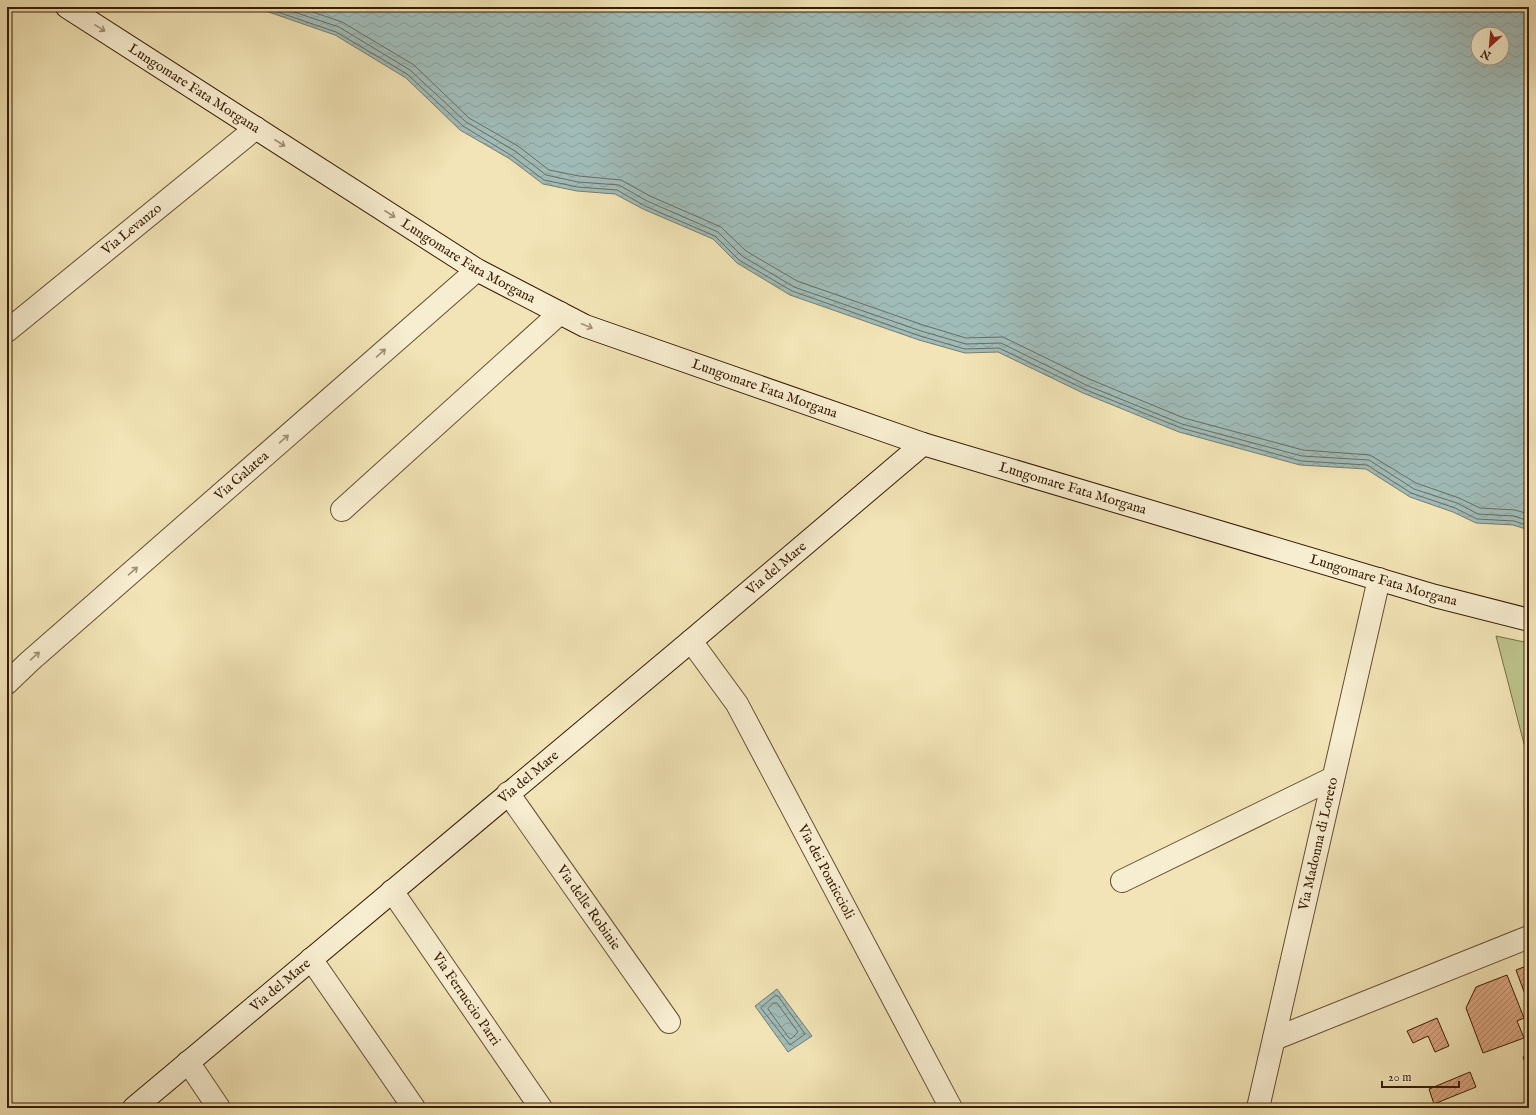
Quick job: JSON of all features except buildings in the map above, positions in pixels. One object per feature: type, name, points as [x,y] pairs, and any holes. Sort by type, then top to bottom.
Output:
[{"type":"street","name":"Lungomare Fata Morgana","points":[[67,7],[476,270],[585,326],[923,444],[1379,580],[1529,620]]},
{"type":"street","name":"Via Levanzo","points":[[7,331],[256,128]]},
{"type":"street","name":"Via Galatea","points":[[7,683],[30,661],[476,270]]},
{"type":"street","points":[[342,510],[560,312]]},
{"type":"street","name":"Via del Mare","points":[[134,1108],[392,890],[691,641],[923,444]]},
{"type":"street","name":"Via Madonna di Loreto","points":[[1258,1108],[1379,580]]},
{"type":"street","name":"Via dei Ponticcioli","points":[[691,641],[737,704],[951,1108]]},
{"type":"street","points":[[1122,881],[1333,778]]},
{"type":"street","name":"Via delle Robinie","points":[[508,793],[669,1022]]},
{"type":"street","name":"Via Ferruccio Parri","points":[[392,890],[541,1108]]},
{"type":"street","points":[[1274,1039],[1529,937]]},
{"type":"street","points":[[311,959],[414,1108]]},
{"type":"street","points":[[188,1062],[219,1108]]},
{"type":"green space","points":[[1496,636],[1529,643],[1529,763]]},
{"type":"water","points":[[254,7],[1529,7],[1529,530],[1513,525],[1476,523],[1453,512],[1410,497],[1366,469],[1300,465],[1179,432],[1083,393],[998,352],[965,353],[919,340],[790,295],[737,263],[713,239],[643,209],[615,194],[577,191],[543,184],[510,159],[460,130],[406,78],[335,35]]},
{"type":"water","points":[[777,989],[812,1036],[788,1052],[755,1006]]}]
